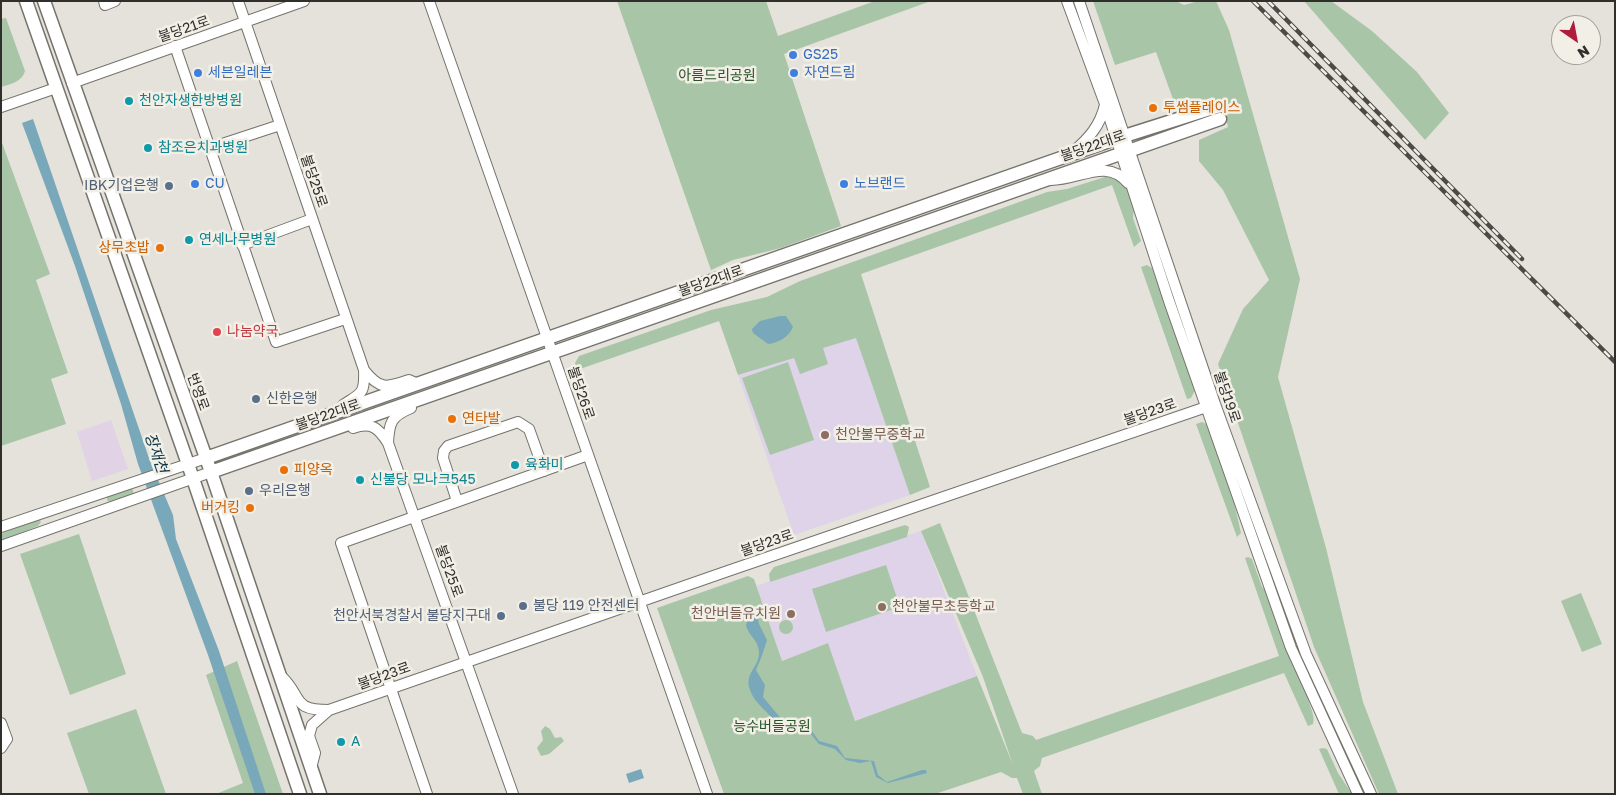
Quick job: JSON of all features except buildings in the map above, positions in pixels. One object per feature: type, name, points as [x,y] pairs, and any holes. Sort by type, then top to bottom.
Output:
[{"type":"main road","points":[[26,1],[188,464],[300,794]]},
{"type":"main road","name":"번영로","points":[[44,1],[211,472],[320,794]]},
{"type":"main road","points":[[56,88],[72,82]]},
{"type":"main road","name":"불당22대로","points":[[206,458],[1120,137],[1218,113],[1124,151],[1040,181],[211,472]]},
{"type":"street","points":[[104,1],[105,5],[115,1]]},
{"type":"street","name":"불당25로","points":[[238,1],[364,370]]},
{"type":"street","name":"불당21로","points":[[72,82],[304,1]]},
{"type":"street","name":"불당26로","points":[[429,1],[707,794]]},
{"type":"street","name":"불당19로","points":[[1068,1],[1105,104],[1120,137]]},
{"type":"street","name":"불당19로","points":[[1079,1],[1136,190],[1291,648],[1358,794]]},
{"type":"street","points":[[175,46],[276,342],[346,319]]},
{"type":"street","points":[[1,107],[56,88]]},
{"type":"street","points":[[1071,155],[1092,136],[1102,117],[1105,104]]},
{"type":"street","points":[[210,148],[280,124]]},
{"type":"street","points":[[1040,181],[1065,180],[1110,169],[1121,174],[1136,190]]},
{"type":"street","points":[[242,245],[312,219]]},
{"type":"street","points":[[364,370],[373,382],[381,386],[392,386],[409,380],[418,384]]},
{"type":"street","points":[[336,412],[344,403],[361,394],[365,384],[364,370]]},
{"type":"street","points":[[388,443],[389,428],[394,416],[418,405],[424,397]]},
{"type":"street","name":"불당19로","points":[[1210,406],[1306,654],[1371,794]]},
{"type":"street","name":"불당23로","points":[[329,710],[1210,406]]},
{"type":"street","points":[[457,501],[442,458],[448,446],[518,422],[529,429],[544,471]]},
{"type":"street","points":[[341,426],[353,428],[372,425],[381,432],[388,443]]},
{"type":"street","name":"불당25로","points":[[388,443],[513,794]]},
{"type":"street","points":[[426,794],[341,543],[588,455]]},
{"type":"street","points":[[4,528],[36,515],[206,458]]},
{"type":"street","points":[[1,546],[211,472]]},
{"type":"street","points":[[14,542],[20,535],[40,526],[43,518],[36,515]]},
{"type":"street","points":[[279,674],[292,686],[298,701],[307,709],[329,710]]},
{"type":"street","points":[[311,768],[315,753],[309,736],[312,725],[329,710]]},
{"type":"street","points":[[1,723],[7,739],[1,748]]},
{"type":"shaded area","name":"천안불무중학교","points":[[856,337],[910,495],[794,535],[738,375]]},
{"type":"shaded area","points":[[111,420],[128,469],[92,481],[77,432]]},
{"type":"shaded area","name":"천안불무초등학교","points":[[921,531],[977,676],[855,721],[828,643],[782,661],[756,586]]},
{"type":"green space","name":"아름드리공원","points":[[617,1],[766,1],[778,36],[875,1],[931,1],[784,54],[841,226],[781,248],[733,260],[711,270]]},
{"type":"green space","points":[[1093,1],[1176,1],[1184,5],[1199,1],[1216,1],[1229,30],[1300,279],[1278,377],[1326,548],[1363,702],[1398,794],[1379,794],[1314,647],[1218,364],[1243,309],[1269,280],[1223,190],[1199,161],[1199,140],[1228,127],[1223,102],[1178,113],[1156,52],[1115,65]]},
{"type":"green space","points":[[1304,1],[1331,1],[1372,31],[1417,72],[1449,113],[1425,140]]},
{"type":"green space","points":[[6,18],[25,71],[19,80],[1,87],[1,19]]},
{"type":"green space","points":[[1,140],[50,274],[36,280],[68,373],[51,379],[66,424],[1,446]]},
{"type":"green space","points":[[1108,176],[1126,186],[1134,207],[1133,218],[1141,241],[1134,247],[1112,185],[861,274],[930,487],[910,495],[856,338],[823,348],[828,364],[800,374],[794,358],[738,375],[719,321],[577,370],[575,363],[579,356],[711,310],[767,297],[800,281],[1047,192],[1067,189]]},
{"type":"green space","points":[[1147,265],[1152,268],[1196,388],[1191,398],[1187,399],[1141,267]]},
{"type":"green space","points":[[788,362],[814,440],[770,455],[742,378]]},
{"type":"green space","points":[[1202,422],[1209,425],[1234,502],[1241,533],[1237,537],[1196,424]]},
{"type":"green space","points":[[132,488],[134,494],[111,503],[107,500],[107,496]]},
{"type":"green space","points":[[39,518],[41,522],[38,526],[1,541],[1,534]]},
{"type":"green space","name":"능수버들공원","points":[[940,523],[1022,733],[1033,736],[1036,740],[1279,656],[1245,558],[1248,557],[1252,559],[1262,587],[1269,593],[1306,691],[1314,720],[1313,724],[1308,726],[1284,673],[1042,758],[1040,766],[1034,771],[1042,794],[1023,794],[1017,778],[1012,778],[1001,772],[935,794],[724,794],[657,608],[748,576],[754,579],[782,661],[828,643],[855,721],[977,676],[1013,765],[983,677],[921,531]]},
{"type":"green space","points":[[905,525],[909,527],[907,537],[770,582],[769,574],[774,567]]},
{"type":"green space","points":[[79,534],[126,674],[70,695],[20,554]]},
{"type":"green space","points":[[886,565],[900,607],[826,632],[812,589]]},
{"type":"green space","points":[[1581,593],[1602,644],[1582,652],[1561,601]]},
{"type":"green space","points":[[783,620],[789,620],[793,627],[789,634],[783,634],[779,630],[779,624]]},
{"type":"green space","points":[[237,661],[283,794],[216,794],[243,783],[206,675]]},
{"type":"green space","points":[[136,709],[166,794],[89,794],[67,733]]},
{"type":"green space","points":[[545,726],[550,729],[555,738],[561,737],[564,741],[549,754],[541,756],[537,748],[543,740],[541,731]]},
{"type":"green space","points":[[1319,749],[1327,749],[1338,773],[1352,794],[1339,794]]},
{"type":"water","points":[[33,119],[150,461],[173,515],[176,539],[219,651],[266,794],[255,794],[208,655],[138,464],[121,404],[75,266],[22,123]]},
{"type":"water","points":[[786,316],[793,327],[783,339],[768,344],[753,333],[752,329],[760,321]]},
{"type":"water","points":[[757,614],[759,624],[767,640],[756,670],[765,685],[763,697],[783,721],[809,727],[819,741],[837,746],[845,758],[874,761],[878,775],[887,782],[922,770],[926,770],[927,773],[888,783],[876,777],[871,761],[860,763],[846,760],[835,749],[819,744],[807,729],[800,726],[778,726],[755,700],[750,690],[750,675],[758,659],[759,650],[746,626],[747,621]]},
{"type":"water","points":[[641,769],[644,778],[629,783],[626,774]]},
{"type":"railway","points":[[1253,1],[1615,362]]},
{"type":"railway","points":[[1268,1],[1522,259]]},
{"type":"place","name":"GS25","points":[[793,55]]},
{"type":"place","name":"세븐일레븐","points":[[198,73]]},
{"type":"place","name":"자연드림","points":[[794,73]]},
{"type":"place","name":"천안자생한방병원","points":[[129,101]]},
{"type":"place","name":"투썸플레이스","points":[[1153,108]]},
{"type":"place","name":"참조은치과병원","points":[[148,148]]},
{"type":"place","name":"CU","points":[[195,184]]},
{"type":"place","name":"노브랜드","points":[[844,184]]},
{"type":"place","name":"IBK기업은행","points":[[169,186]]},
{"type":"place","name":"연세나무병원","points":[[189,240]]},
{"type":"place","name":"상무초밥","points":[[160,248]]},
{"type":"place","name":"나눔약국","points":[[217,332]]},
{"type":"place","name":"신한은행","points":[[256,399]]},
{"type":"place","name":"연타발","points":[[452,419]]},
{"type":"place","name":"천안불무중학교","points":[[825,435]]},
{"type":"place","name":"육화미","points":[[515,465]]},
{"type":"place","name":"피양옥","points":[[284,470]]},
{"type":"place","name":"신불당 모나크545","points":[[360,480]]},
{"type":"place","name":"우리은행","points":[[249,491]]},
{"type":"place","name":"버거킹","points":[[250,508]]},
{"type":"place","name":"불당 119 안전센터","points":[[523,606]]},
{"type":"place","name":"천안불무초등학교","points":[[882,607]]},
{"type":"place","name":"천안버들유치원","points":[[791,614]]},
{"type":"place","name":"천안서북경찰서 불당지구대","points":[[501,616]]},
{"type":"place","name":"A","points":[[341,742]]},
{"type":"water label","name":"장재천","points":[[156,453]]}]
